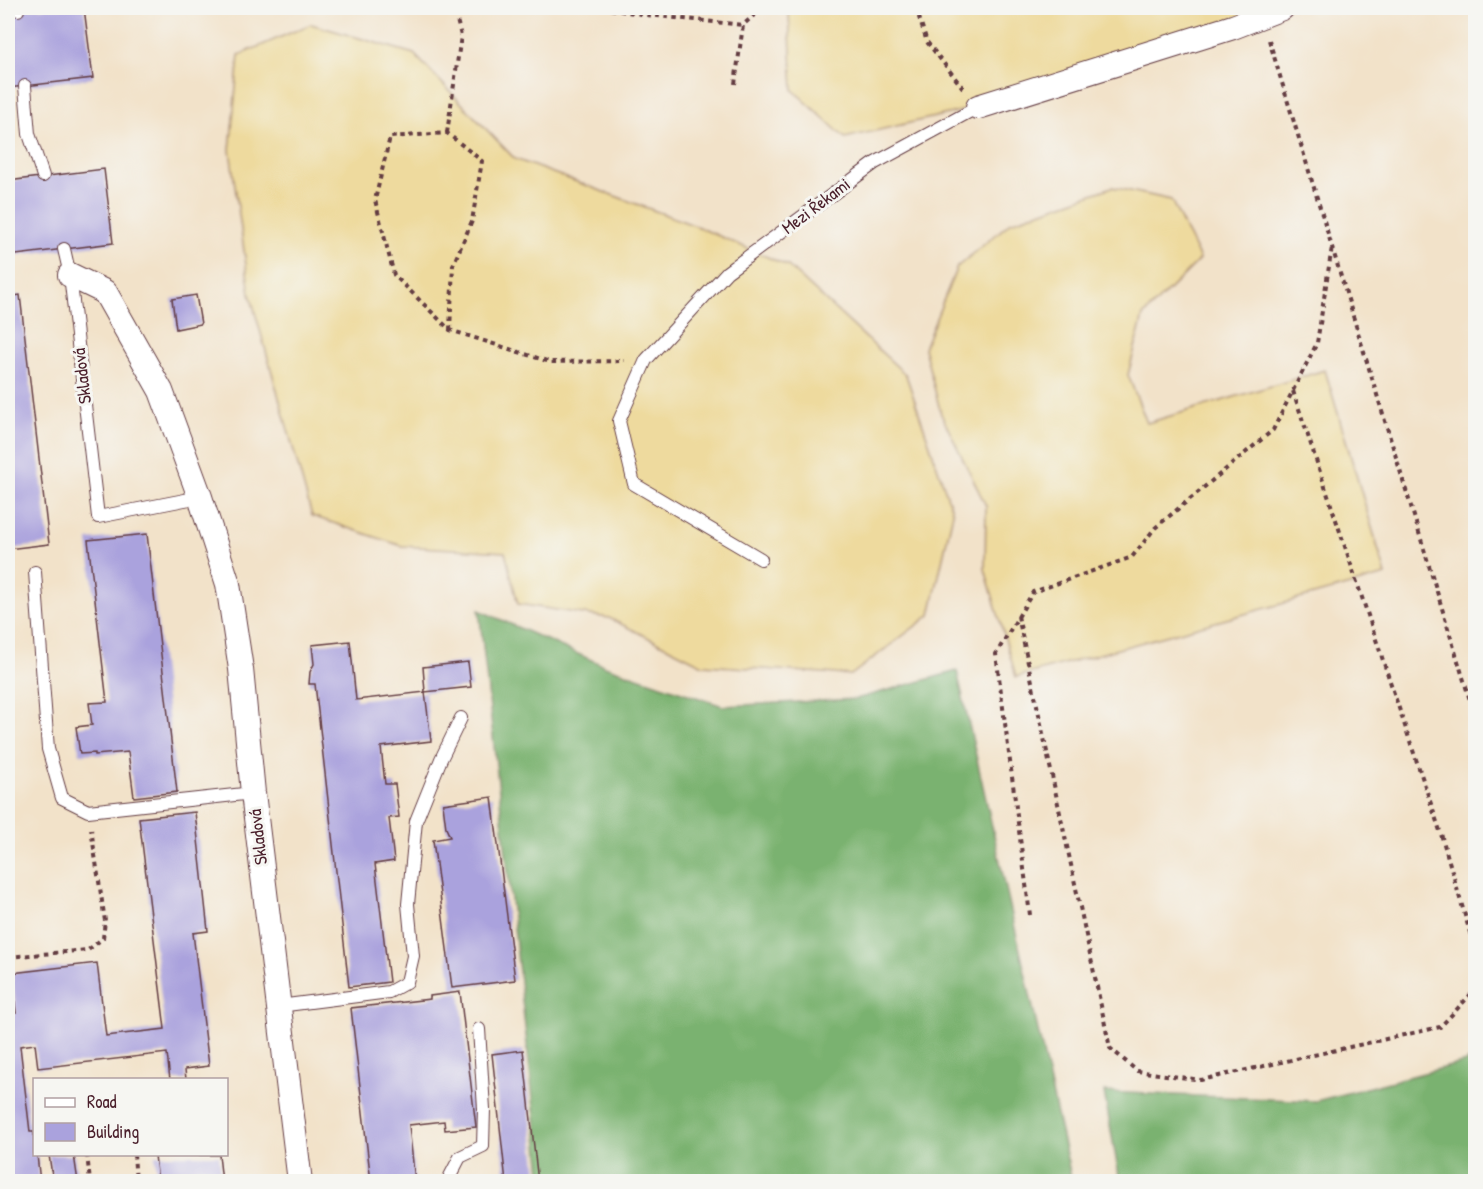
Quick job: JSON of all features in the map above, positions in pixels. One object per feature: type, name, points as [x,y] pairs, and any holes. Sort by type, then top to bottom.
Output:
[{"type":"street","name":"Mezi Řekami","points":[[978,107],[1233,27],[1272,11]]},
{"type":"street","name":"Skladová","points":[[70,275],[105,292],[161,391],[200,497],[228,585],[241,669],[253,793],[300,1182]]},
{"type":"lane","points":[[25,86],[29,134],[43,176]]},
{"type":"lane","name":"Mezi Řekami","points":[[761,559],[634,484],[619,421],[646,360],[727,272],[874,163],[978,107]]},
{"type":"lane","name":"Skladová","points":[[64,249],[70,275],[98,517],[200,497]]},
{"type":"lane","points":[[35,572],[48,749],[63,798],[88,811],[253,793]]},
{"type":"lane","points":[[279,1006],[389,992],[407,982],[413,956],[408,904],[416,821],[461,717]]},
{"type":"lane","points":[[447,1182],[460,1157],[483,1146],[479,1029]]},
{"type":"path","points":[[447,133],[461,36],[454,8]]},
{"type":"path","points":[[603,8],[743,25]]},
{"type":"path","points":[[735,84],[743,25],[762,8]]},
{"type":"path","points":[[916,8],[927,42],[978,107]]},
{"type":"path","points":[[1272,11],[1332,248],[1476,720]]},
{"type":"path","points":[[450,330],[453,265],[472,221],[482,160],[447,133],[390,137],[375,200],[394,274],[450,330],[550,362],[646,360]]},
{"type":"path","points":[[1030,915],[996,654],[1033,592],[1132,557],[1155,528],[1273,430],[1317,343],[1332,248]]},
{"type":"path","points":[[1293,391],[1441,834],[1476,953]]},
{"type":"path","points":[[1018,616],[1110,1048],[1137,1071],[1201,1080],[1440,1028],[1476,989]]},
{"type":"path","points":[[8,957],[88,950],[103,938],[105,921],[88,811]]},
{"type":"path","points":[[87,1156],[90,1182]]},
{"type":"path","points":[[134,1156],[136,1182]]},
{"type":"green space","points":[[479,610],[605,666],[723,706],[856,699],[957,671],[1072,1181],[542,1181]]},
{"type":"green space","points":[[1475,1056],[1475,1181],[1120,1181],[1104,1092],[1316,1101],[1466,1062]]},
{"type":"sand","points":[[796,8],[1281,8],[978,107],[845,138],[793,90],[789,14]]},
{"type":"sand","points":[[311,24],[414,54],[515,159],[696,226],[788,266],[906,375],[953,513],[930,615],[851,675],[703,665],[609,618],[518,604],[505,552],[402,546],[312,516],[250,294],[230,150],[239,55]]},
{"type":"sand","points":[[1112,187],[1171,200],[1200,259],[1143,316],[1128,375],[1147,423],[1325,370],[1386,575],[1016,677],[985,569],[986,506],[941,414],[924,348],[957,267],[1011,222]]},
{"type":"building","points":[[36,8],[84,8],[93,78],[8,88],[8,11]]},
{"type":"building","points":[[104,169],[113,243],[8,256],[8,181]]},
{"type":"building","points":[[20,295],[49,544],[8,549],[8,297]]},
{"type":"building","points":[[196,295],[201,324],[176,329],[172,299]]},
{"type":"building","points":[[147,534],[177,792],[134,797],[128,752],[80,754],[76,727],[92,725],[89,703],[107,702],[88,540]]},
{"type":"building","points":[[350,641],[356,700],[425,692],[431,741],[381,747],[385,784],[395,784],[399,817],[389,818],[394,861],[375,864],[389,982],[349,987],[315,684],[309,684],[310,672],[314,664],[312,645]]},
{"type":"building","points":[[468,662],[471,687],[425,692],[423,667]]},
{"type":"building","points":[[492,797],[515,980],[452,988],[433,840],[450,837],[446,828],[443,804]]},
{"type":"building","points":[[195,812],[208,931],[193,933],[209,1066],[185,1069],[186,1078],[170,1078],[167,1053],[38,1068],[35,1044],[20,1046],[30,1132],[33,1132],[33,1156],[37,1156],[40,1182],[8,1182],[8,1014],[16,1013],[12,973],[97,963],[106,1036],[165,1029],[139,818]]},
{"type":"building","points":[[460,992],[476,1127],[445,1130],[444,1121],[409,1125],[415,1182],[371,1182],[351,1008],[430,999],[430,996]]},
{"type":"building","points":[[523,1050],[538,1182],[506,1182],[492,1054]]},
{"type":"building","points":[[49,1156],[74,1156],[78,1182],[53,1182]]},
{"type":"building","points":[[155,1156],[219,1156],[222,1182],[158,1182]]}]
